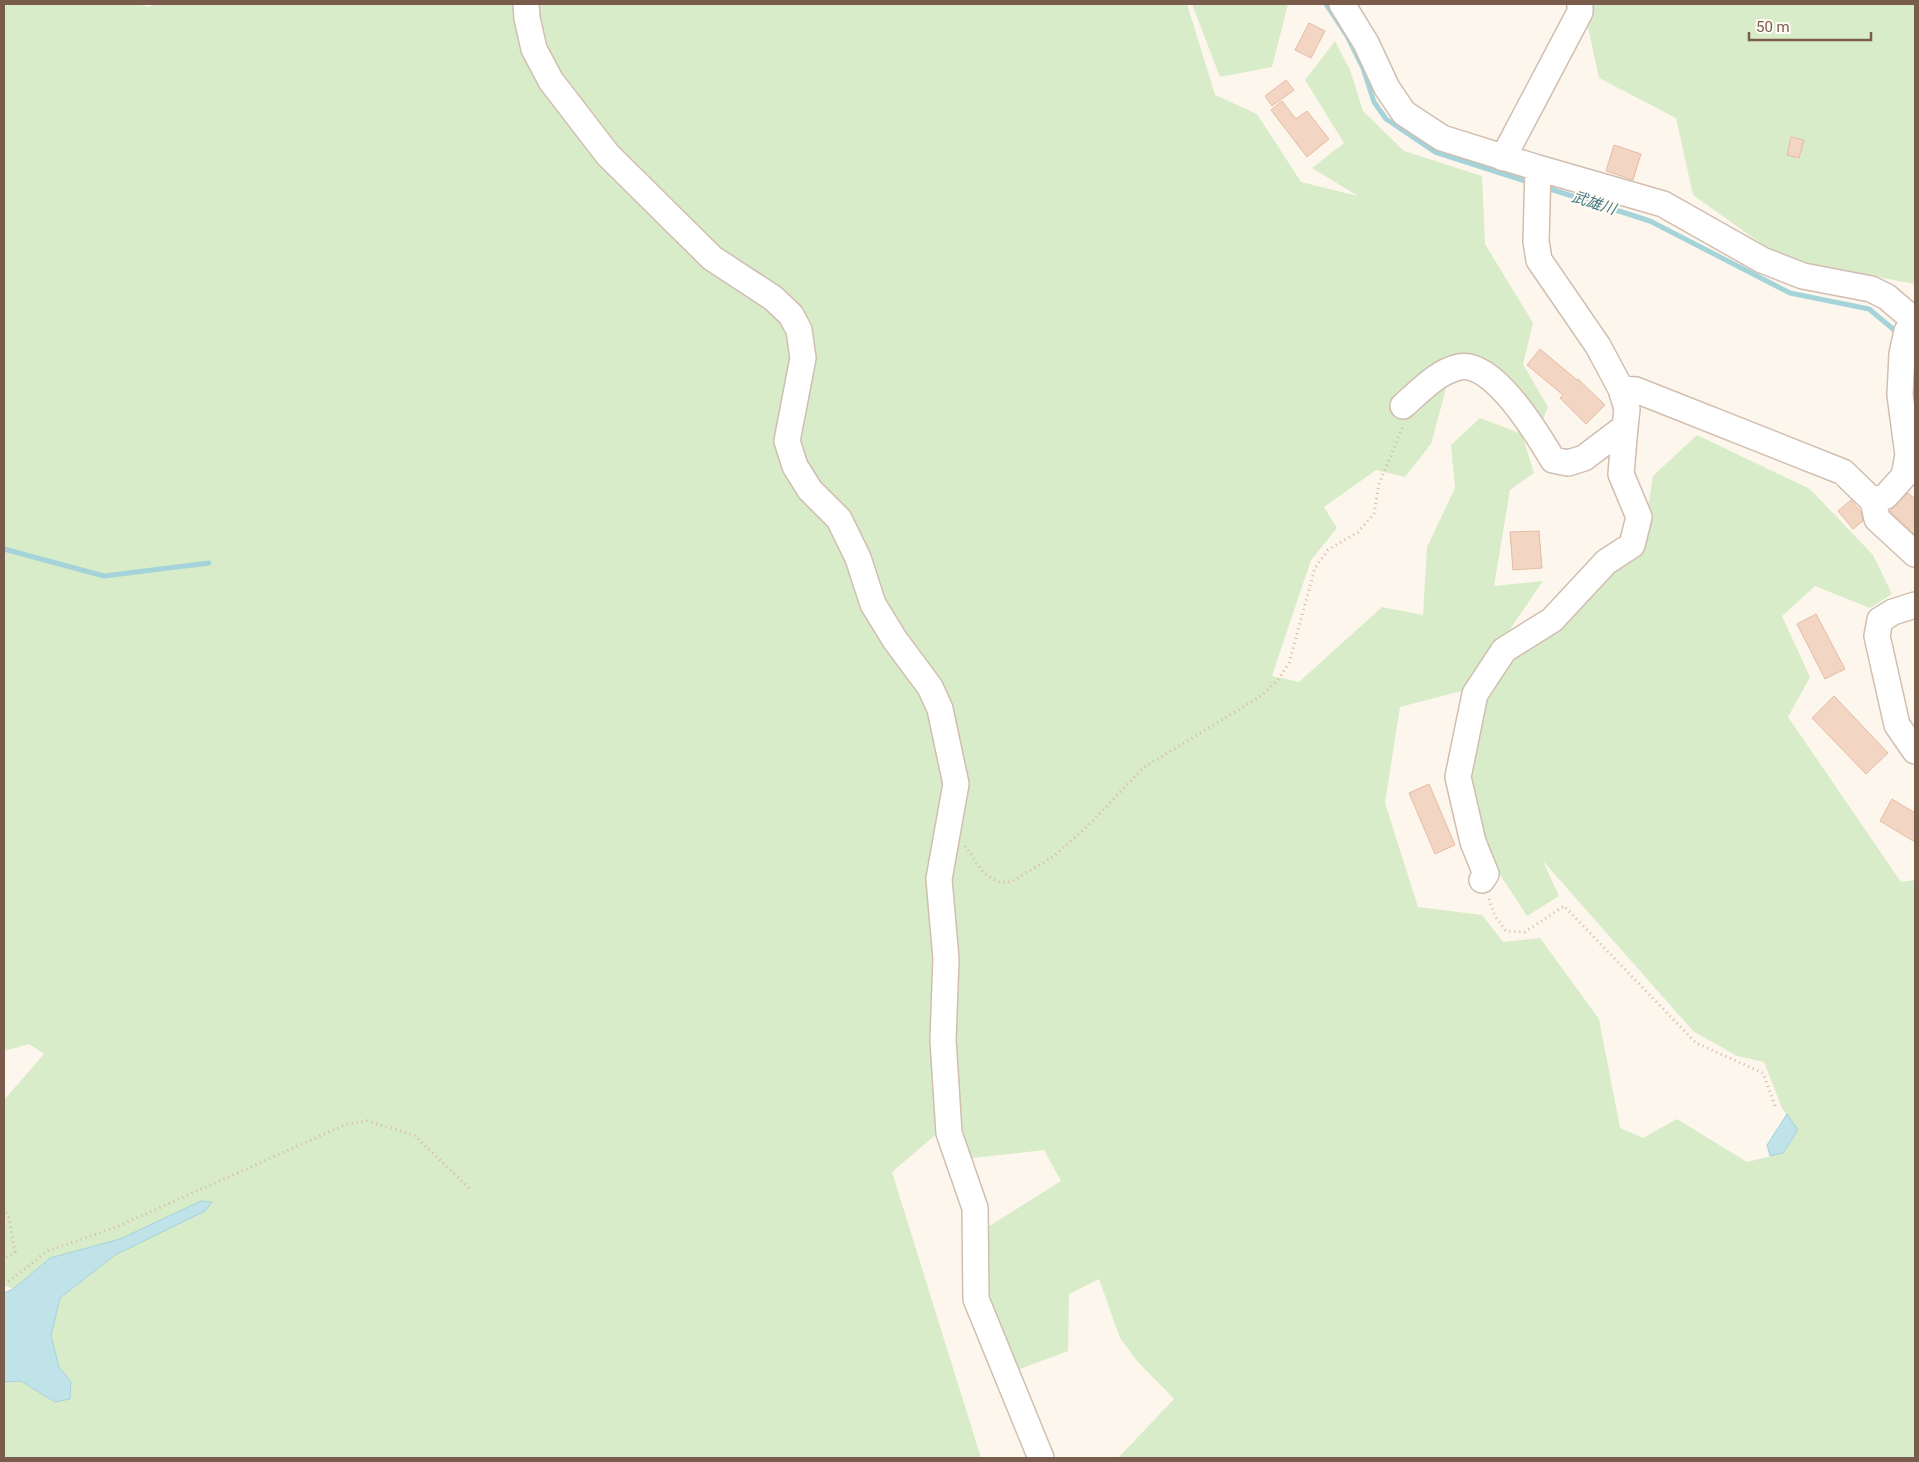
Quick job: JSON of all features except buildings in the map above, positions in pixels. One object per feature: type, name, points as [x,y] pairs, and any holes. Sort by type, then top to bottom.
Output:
[{"type":"street","points":[[526,4],[534,49],[551,81],[608,155],[712,258],[773,298],[791,315],[798,330],[803,358],[787,441],[795,466],[810,490],[840,519],[858,558],[874,604],[896,640],[930,687],[940,709],[956,784],[939,879],[946,959],[943,1040],[949,1133],[976,1208],[976,1299],[1041,1458]]},
{"type":"street","points":[[1342,4],[1366,43],[1387,88],[1404,113],[1442,138],[1663,204],[1762,260],[1803,276],[1870,289],[1887,297],[1910,332],[1900,395],[1908,455],[1904,476],[1886,496],[1874,501]]},
{"type":"street","points":[[1504,158],[1580,12],[1580,4]]},
{"type":"street","points":[[1482,880],[1486,874],[1473,842],[1458,777],[1475,694],[1504,650],[1552,620],[1606,562],[1632,544],[1639,517],[1621,474],[1627,409],[1621,389],[1598,346],[1539,260],[1536,241],[1538,168]]},
{"type":"street","points":[[1403,406],[1436,378],[1460,367],[1470,367],[1488,374],[1505,389],[1553,460],[1568,463],[1584,458],[1625,427]]},
{"type":"street","points":[[1621,389],[1636,390],[1843,472],[1874,501],[1877,519],[1915,554]]},
{"type":"street","points":[[1915,605],[1893,612],[1880,620],[1877,636],[1897,725],[1915,751]]},
{"type":"path","points":[[951,819],[959,837],[984,873],[998,882],[1011,882],[1054,856],[1088,825],[1143,768],[1261,696],[1278,680],[1289,663],[1316,568],[1328,550],[1358,532],[1374,514],[1379,484],[1404,426],[1403,406]]},
{"type":"path","points":[[1482,880],[1495,916],[1506,931],[1525,932],[1564,906],[1696,1043],[1763,1073],[1775,1106]]},
{"type":"path","points":[[4,1284],[20,1273],[46,1250],[114,1228],[347,1124],[367,1121],[414,1135],[471,1190]]},
{"type":"path","points":[[4,1208],[9,1218],[15,1252],[4,1259]]},
{"type":"green space","points":[[4,4],[137,4],[150,7],[151,4],[1187,4],[1215,95],[1257,114],[1301,182],[1358,196],[1312,168],[1344,143],[1305,80],[1335,41],[1350,70],[1363,111],[1404,151],[1482,176],[1485,244],[1533,323],[1523,364],[1548,407],[1541,424],[1462,356],[1447,385],[1431,444],[1405,477],[1376,470],[1324,507],[1337,528],[1311,560],[1272,676],[1299,682],[1382,607],[1423,615],[1427,547],[1455,488],[1451,445],[1480,418],[1522,434],[1534,473],[1510,490],[1494,586],[1543,581],[1469,689],[1400,707],[1385,803],[1418,907],[1482,915],[1503,942],[1540,938],[1599,1019],[1620,1128],[1643,1138],[1677,1119],[1747,1162],[1783,1153],[1798,1130],[1782,1108],[1764,1062],[1737,1056],[1693,1031],[1543,861],[1559,896],[1527,916],[1476,838],[1467,775],[1482,696],[1506,657],[1642,547],[1653,476],[1697,435],[1810,489],[1873,555],[1892,594],[1870,608],[1815,586],[1782,616],[1810,677],[1788,717],[1901,882],[1915,880],[1915,1458],[1118,1458],[1174,1399],[1138,1362],[1120,1338],[1099,1279],[1069,1294],[1068,1351],[1015,1371],[983,1300],[986,1228],[1061,1181],[1044,1150],[964,1159],[940,1131],[892,1172],[981,1458],[4,1458],[4,1382],[21,1381],[55,1402],[71,1382],[59,1367],[51,1336],[60,1298],[115,1255],[205,1211],[201,1201],[120,1239],[50,1258],[13,1289],[4,1285],[4,1100],[44,1054],[29,1044],[4,1051]]},
{"type":"green space","points":[[1192,4],[1288,4],[1272,67],[1220,77]]},
{"type":"green space","points":[[1587,4],[1915,4],[1915,284],[1783,259],[1693,195],[1676,118],[1599,78],[1586,18]]},
{"type":"water","points":[[1787,1114],[1798,1130],[1783,1153],[1770,1156],[1767,1145]]},
{"type":"water","points":[[201,1201],[212,1202],[205,1211],[115,1255],[60,1298],[51,1336],[59,1367],[71,1382],[70,1399],[55,1402],[21,1381],[4,1382],[4,1293],[13,1289],[50,1258],[120,1239]]},
{"type":"waterway","name":"武雄川","points":[[1326,4],[1347,36],[1363,68],[1374,102],[1386,119],[1435,152],[1531,183]]},
{"type":"waterway","name":"武雄川","points":[[1544,187],[1650,221],[1790,293],[1869,309],[1899,334]]},
{"type":"waterway","points":[[4,549],[104,576],[209,563]]}]
